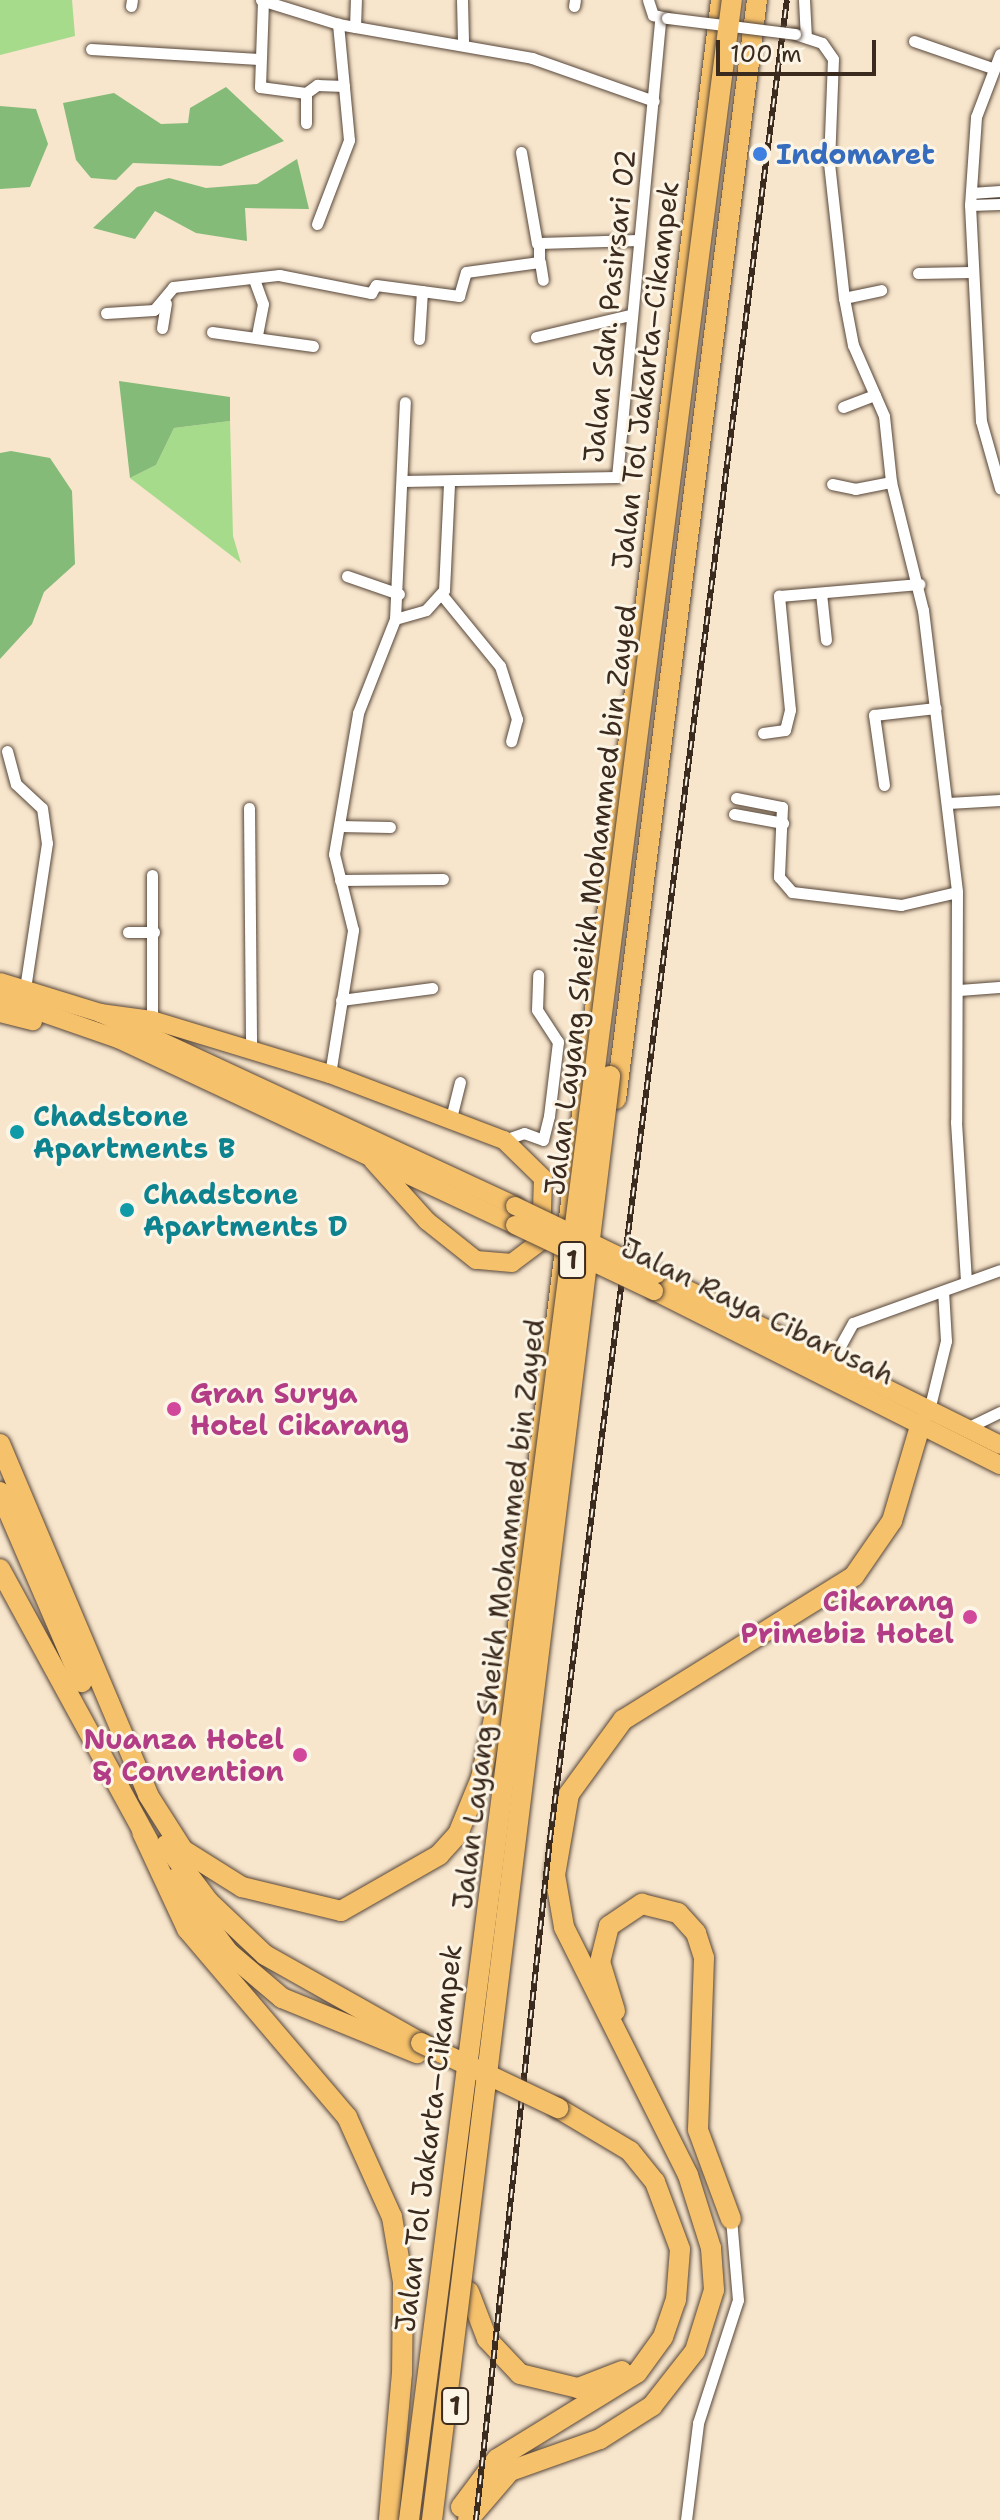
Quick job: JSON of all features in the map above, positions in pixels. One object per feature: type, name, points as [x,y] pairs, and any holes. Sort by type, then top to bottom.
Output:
[{"type":"highway","name":"Jalan Tol Jakarta–Cikampek","points":[[410,2512],[512,1685],[511,1644],[721,0]]},
{"type":"highway","name":"Jalan Layang Sheikh Mohammed bin Zayed","points":[[410,2512],[732,0]]},
{"type":"highway","name":"Jalan Layang Sheikh Mohammed bin Zayed","points":[[432,2520],[742,0]]},
{"type":"highway","name":"1","points":[[441,2520],[757,0]]},
{"type":"highway","points":[[468,2520],[510,2471],[600,2439],[652,2406],[705,2330],[714,2290],[711,2248],[688,2175],[631,2057],[581,1970],[560,1913],[555,1875],[569,1794],[623,1720],[861,1570],[892,1521],[925,1414]]},
{"type":"highway","points":[[0,1444],[148,1795],[183,1850],[242,1887],[341,1911],[439,1855],[458,1834],[481,1778],[511,1644]]},
{"type":"highway","points":[[0,1492],[105,1730],[183,1871],[265,1955],[420,2048]]},
{"type":"highway","points":[[0,1569],[142,1832],[187,1929],[347,2117],[392,2217],[403,2282],[403,2358],[389,2520]]},
{"type":"highway","points":[[142,1832],[229,1953],[282,1998],[420,2048],[556,2112],[622,2145],[655,2182],[680,2249],[676,2300],[663,2337],[637,2373],[497,2459],[456,2520]]},
{"type":"highway","points":[[631,2057],[603,1976],[601,1944],[619,1914],[657,1905],[678,1913],[701,1943],[698,2130],[731,2219]]},
{"type":"highway","points":[[469,2292],[502,2361],[539,2383],[578,2388],[607,2380],[634,2360],[656,2327],[670,2259],[656,2205],[613,2151],[556,2112]]},
{"type":"main road","name":"Jalan Raya Cibarusah","points":[[0,982],[100,1013],[276,1105],[373,1161],[515,1216]]},
{"type":"main road","name":"Jalan Raya Cibarusah","points":[[0,991],[63,1010],[243,1091]]},
{"type":"main road","name":"Jalan Raya Cibarusah","points":[[0,998],[81,1024],[276,1105],[655,1283],[965,1435],[1000,1445]]},
{"type":"main road","name":"Jalan Raya Cibarusah","points":[[0,1013],[276,1105]]},
{"type":"main road","points":[[100,1013],[152,1020],[330,1074],[504,1140],[535,1164],[547,1196],[537,1248],[503,1265],[462,1250],[373,1161]]},
{"type":"main road","name":"Jalan Raya Cibarusah","points":[[655,1283],[834,1357],[925,1414]]},
{"type":"main road","name":"Jalan Raya Cibarusah","points":[[965,1435],[1000,1465]]},
{"type":"street","points":[[344,86],[317,85],[306,93],[262,90],[259,59],[262,0],[338,24],[463,41],[654,101]]},
{"type":"street","points":[[355,27],[356,0]]},
{"type":"street","points":[[462,0],[463,41]]},
{"type":"street","points":[[648,0],[664,18],[801,35],[829,50],[834,65],[829,163],[844,298],[853,345],[875,395],[891,482],[919,584],[948,803],[957,892],[956,1122],[966,1280]]},
{"type":"street","points":[[801,35],[804,0]]},
{"type":"street","name":"Jalan Sdn. Pasirsari 02","points":[[449,482],[615,480],[630,315],[664,18]]},
{"type":"street","points":[[317,224],[349,140],[338,24]]},
{"type":"street","points":[[914,41],[992,68]]},
{"type":"street","points":[[91,49],[259,59]]},
{"type":"street","points":[[1000,54],[992,68],[976,117],[970,272],[981,421],[1000,488]]},
{"type":"street","points":[[306,93],[306,123]]},
{"type":"street","points":[[521,152],[543,280]]},
{"type":"street","points":[[971,199],[1000,191]]},
{"type":"street","points":[[971,199],[1000,204]]},
{"type":"street","points":[[537,244],[638,240]]},
{"type":"street","points":[[162,328],[166,303],[173,287],[255,282],[279,275],[371,293],[376,285],[459,296],[466,272],[540,262]]},
{"type":"street","points":[[918,273],[970,272]]},
{"type":"street","points":[[255,282],[263,304],[257,336]]},
{"type":"street","points":[[844,298],[881,290]]},
{"type":"street","points":[[419,339],[422,291]]},
{"type":"street","points":[[106,313],[166,303]]},
{"type":"street","points":[[536,337],[630,315]]},
{"type":"street","points":[[615,319],[628,343]]},
{"type":"street","points":[[212,332],[313,346]]},
{"type":"street","points":[[843,407],[875,395]]},
{"type":"street","points":[[330,1074],[353,930],[334,854],[358,713],[395,619],[399,594],[405,402]]},
{"type":"street","points":[[403,481],[449,482],[442,595],[500,666],[517,719],[511,741]]},
{"type":"street","points":[[832,484],[855,489],[891,482]]},
{"type":"street","points":[[347,576],[399,594]]},
{"type":"street","points":[[763,733],[785,730],[790,710],[776,600],[919,584]]},
{"type":"street","points":[[821,593],[826,640]]},
{"type":"street","points":[[395,619],[426,610],[442,595]]},
{"type":"street","points":[[884,785],[874,715],[936,708]]},
{"type":"street","points":[[7,751],[16,784],[42,808],[47,843],[25,989]]},
{"type":"street","points":[[736,798],[778,803],[783,823],[779,877],[792,892],[901,905],[957,892]]},
{"type":"street","points":[[948,803],[1000,800]]},
{"type":"street","points":[[249,808],[251,1050]]},
{"type":"street","points":[[734,814],[783,823]]},
{"type":"street","points":[[339,826],[390,827]]},
{"type":"street","points":[[152,875],[152,1020]]},
{"type":"street","points":[[340,880],[443,879]]},
{"type":"street","points":[[128,932],[154,932]]},
{"type":"street","points":[[504,1140],[524,1133],[543,1140],[549,1116],[558,1042],[537,1010],[538,975]]},
{"type":"street","points":[[958,990],[1000,987]]},
{"type":"street","points":[[341,1000],[432,988]]},
{"type":"street","points":[[451,1118],[460,1082]]},
{"type":"street","points":[[834,1357],[853,1323],[1000,1270]]},
{"type":"street","points":[[925,1414],[946,1341],[943,1291]]},
{"type":"street","points":[[965,1435],[1000,1412]]},
{"type":"street","points":[[686,2520],[698,2423],[738,2300],[731,2219]]},
{"type":"green space","points":[[0,0],[72,0],[75,36],[0,55]]},
{"type":"green space","points":[[226,87],[284,141],[221,166],[133,163],[116,180],[91,178],[76,160],[63,103],[114,93],[161,124],[188,123],[190,108]]},
{"type":"green space","points":[[0,106],[36,109],[48,144],[30,187],[0,189]]},
{"type":"green space","points":[[297,159],[309,209],[245,208],[247,241],[196,233],[155,211],[135,239],[93,228],[137,187],[169,178],[206,188],[257,184]]},
{"type":"green space","points":[[119,381],[230,397],[230,421],[174,428],[156,465],[130,478]]},
{"type":"green space","points":[[230,421],[233,536],[241,563],[130,478],[156,465],[174,428]]},
{"type":"green space","points":[[11,451],[50,458],[72,491],[75,564],[44,592],[32,624],[0,659],[0,453]]},
{"type":"railway","points":[[476,2520],[550,1839],[787,0]]},
{"type":"place","name":"Indomaret","points":[[760,154]]},
{"type":"place","name":"Chadstone Apartments B","points":[[17,1132]]},
{"type":"place","name":"Chadstone Apartments D","points":[[127,1210]]},
{"type":"place","name":"Gran Surya Hotel Cikarang","points":[[174,1409]]},
{"type":"place","name":"Cikarang Primebiz Hotel","points":[[970,1617]]},
{"type":"place","name":"Nuanza Hotel & Convention","points":[[300,1755]]}]
